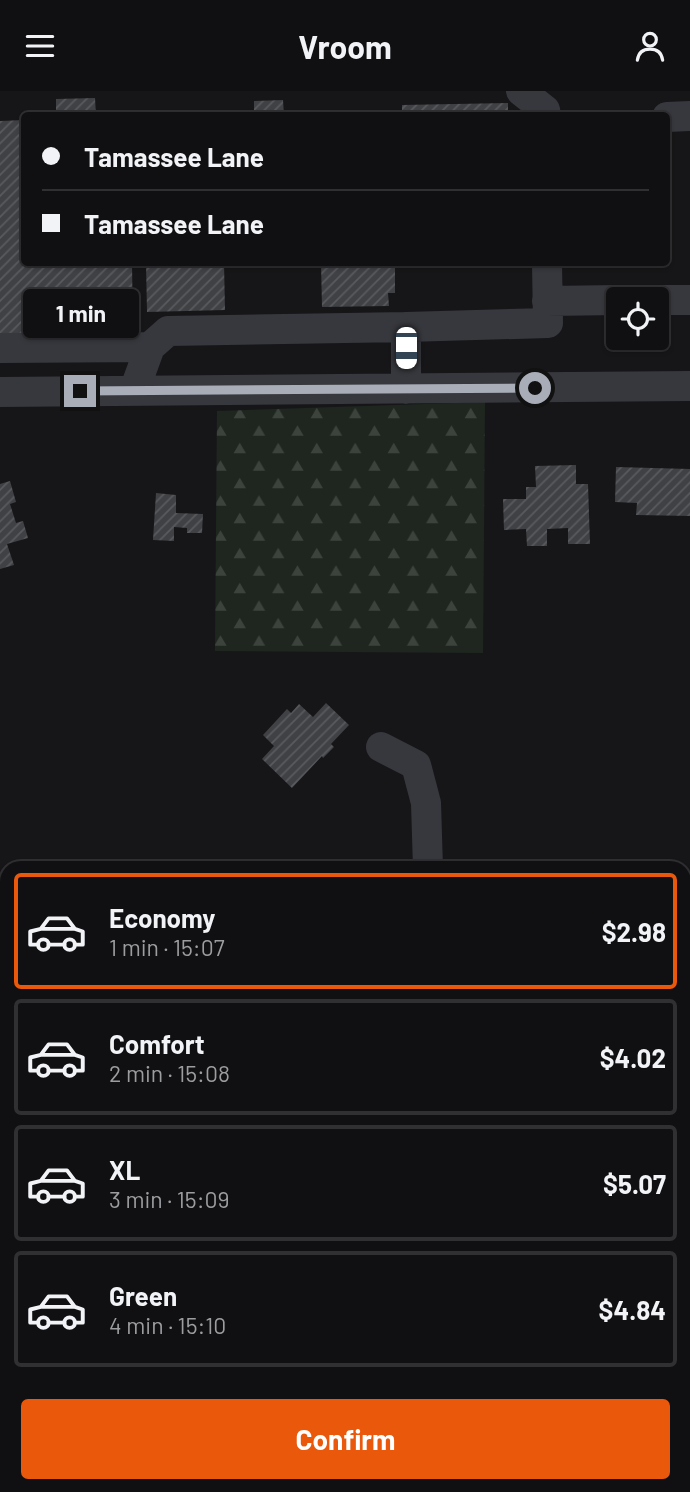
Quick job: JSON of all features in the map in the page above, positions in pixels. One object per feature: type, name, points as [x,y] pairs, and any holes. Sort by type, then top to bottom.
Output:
[{"type":"street","points":[[521,91],[545,112]]},
{"type":"street","points":[[670,117],[690,116]]},
{"type":"street","points":[[134,391],[150,347],[168,331],[548,323],[547,266]]},
{"type":"street","points":[[547,301],[606,300]]},
{"type":"street","points":[[669,300],[690,300]]},
{"type":"street","points":[[406,327],[406,389]]},
{"type":"street","points":[[0,348],[150,347]]},
{"type":"street","points":[[0,392],[690,386]]},
{"type":"street","points":[[382,747],[416,765],[426,803],[428,861]]},
{"type":"green space","points":[[485,402],[483,653],[215,651],[217,411]]},
{"type":"building","points":[[95,98],[96,112],[56,112],[56,99]]},
{"type":"building","points":[[283,100],[284,112],[254,112],[254,101]]},
{"type":"building","points":[[508,103],[508,112],[402,112],[402,105]]},
{"type":"building","points":[[21,120],[21,266],[132,266],[133,333],[0,336],[0,121]]},
{"type":"building","points":[[146,266],[224,266],[225,310],[147,312]]},
{"type":"building","points":[[321,266],[395,266],[395,293],[388,293],[389,306],[322,307]]},
{"type":"building","points":[[576,465],[576,484],[588,484],[590,544],[568,544],[568,528],[547,529],[547,546],[527,546],[526,529],[504,530],[503,499],[526,499],[526,487],[536,487],[535,466]]},
{"type":"building","points":[[616,467],[690,469],[690,516],[636,515],[637,503],[615,502]]},
{"type":"building","points":[[10,481],[16,502],[10,504],[16,523],[23,521],[28,538],[7,544],[14,565],[0,569],[0,484]]},
{"type":"building","points":[[156,493],[176,495],[176,513],[203,514],[202,533],[187,533],[187,528],[174,527],[174,541],[153,540]]},
{"type":"building","points":[[326,703],[349,725],[331,744],[334,747],[292,788],[262,759],[274,746],[263,735],[287,709],[291,713],[299,704],[313,717]]},
{"type":"route","points":[[80,391],[535,388]]}]
